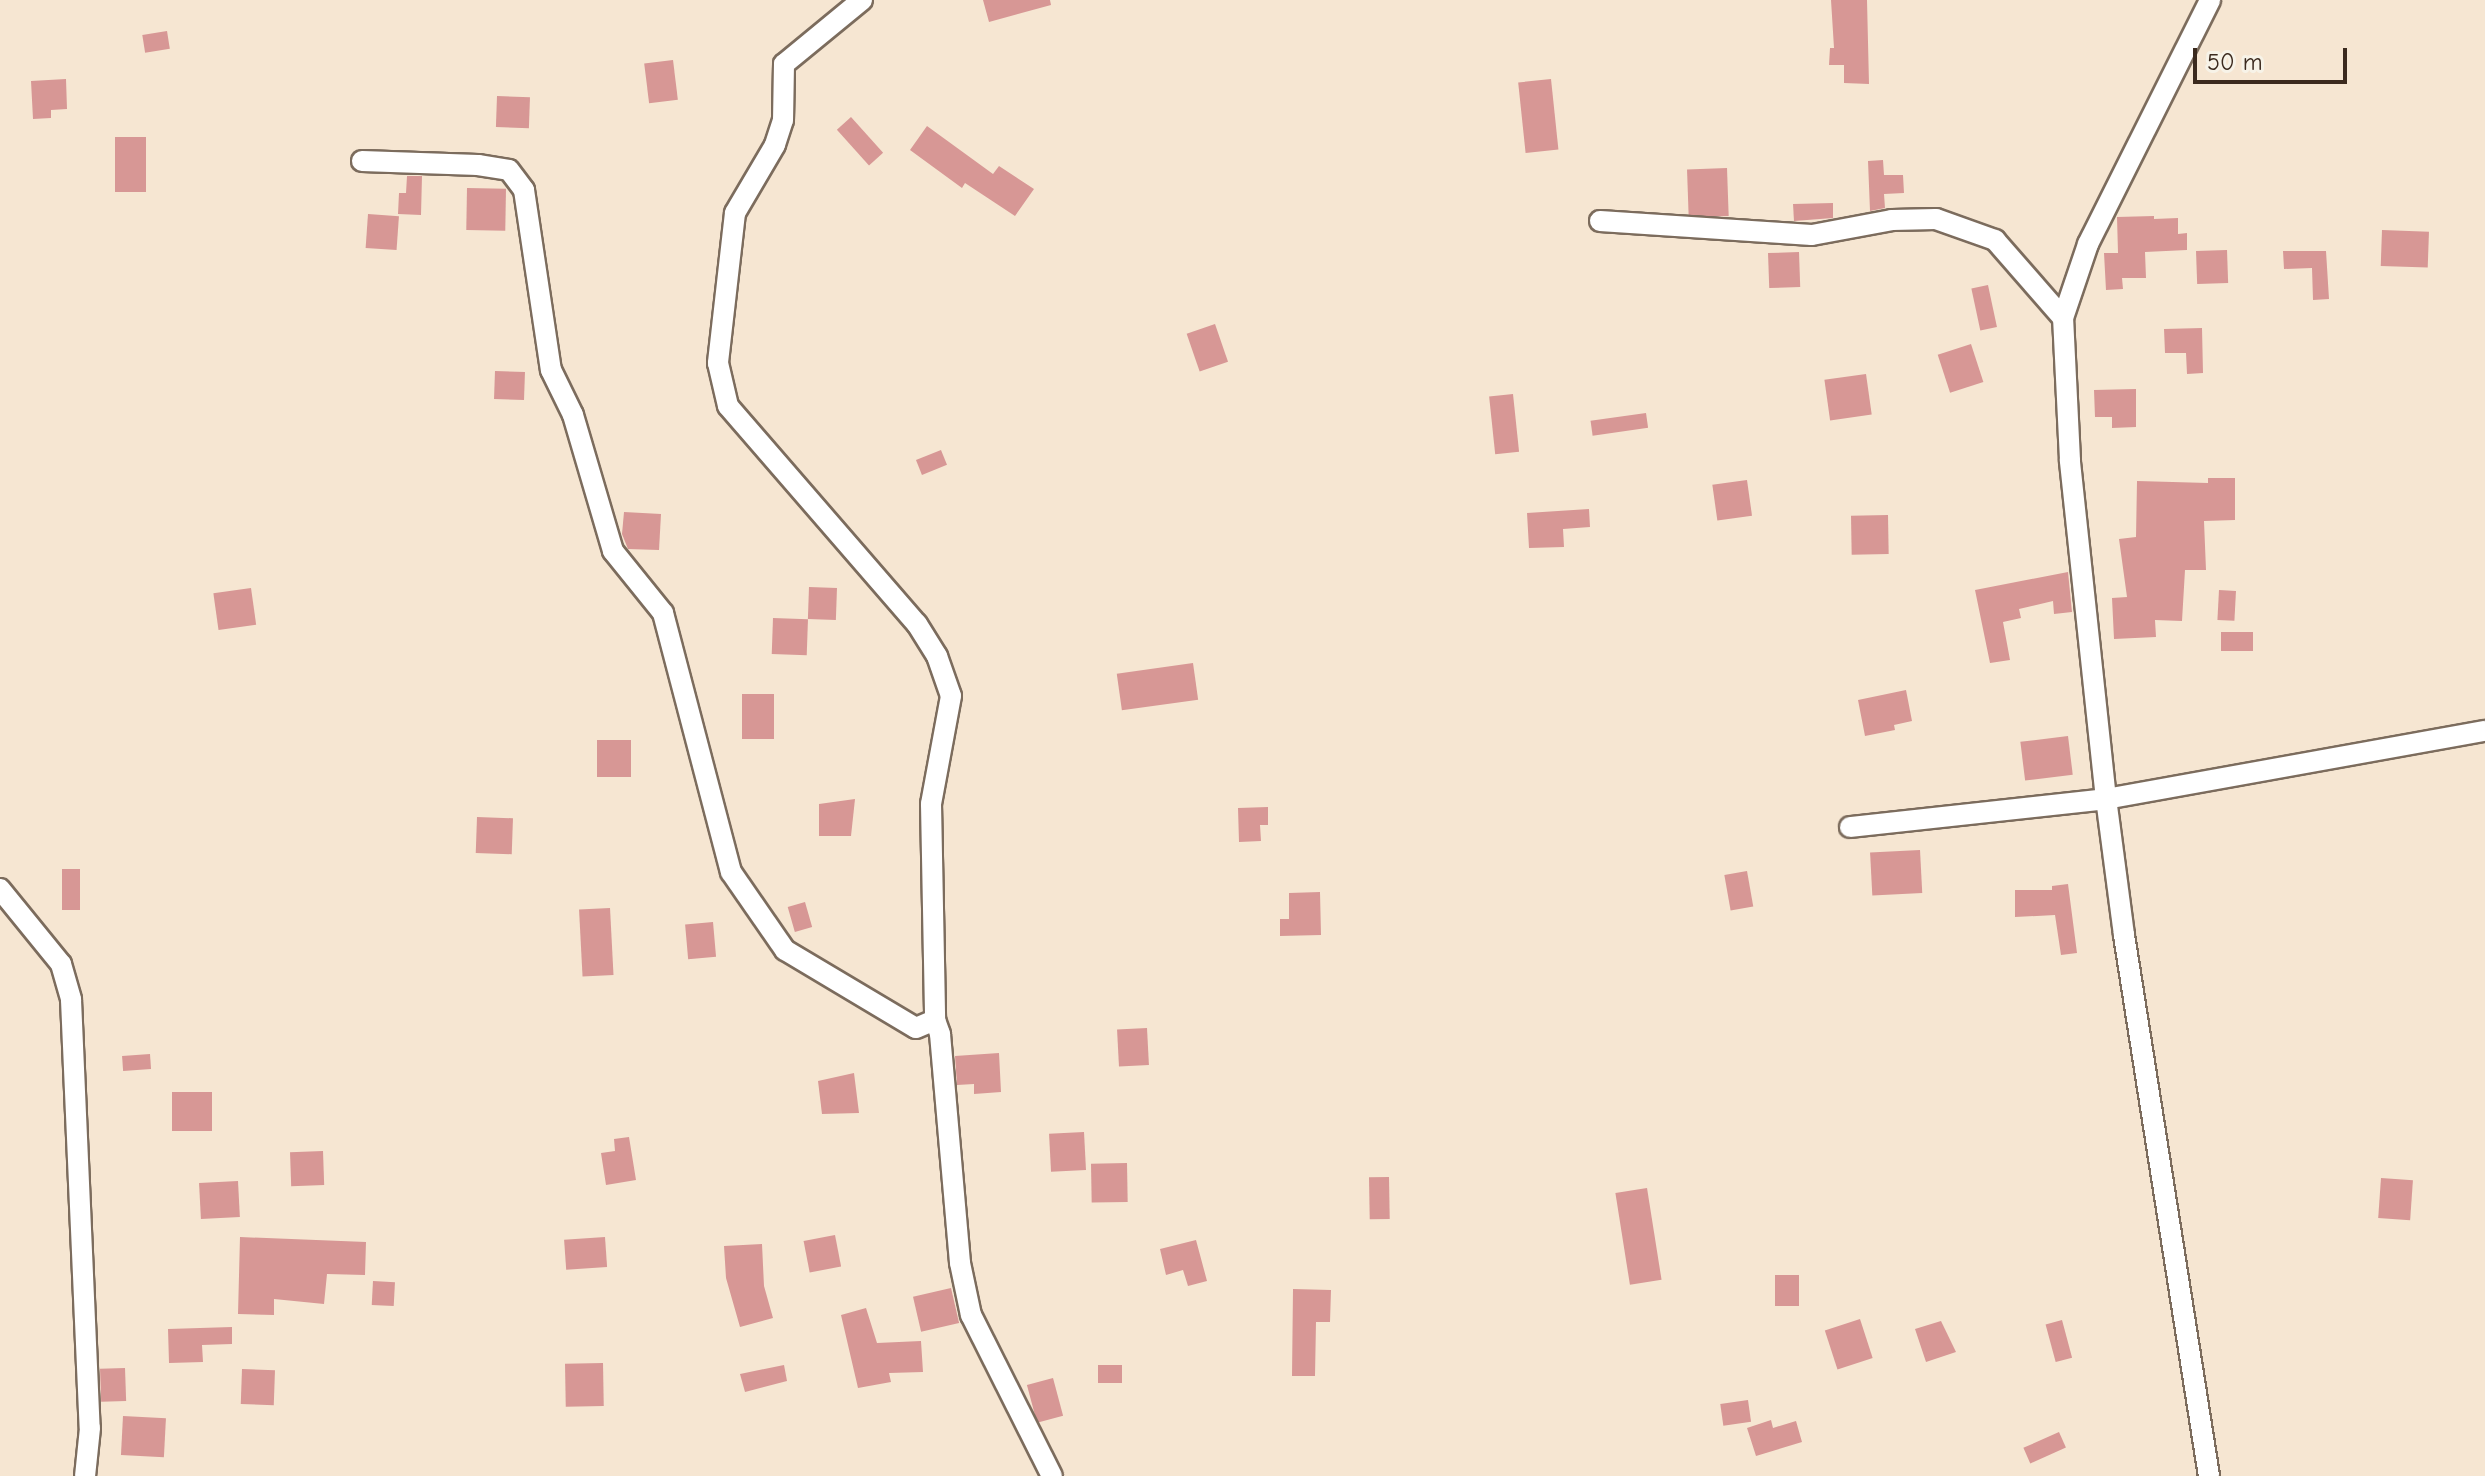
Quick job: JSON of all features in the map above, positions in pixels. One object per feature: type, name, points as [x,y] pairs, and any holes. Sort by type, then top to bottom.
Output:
[{"type":"street","points":[[862,0],[784,64],[783,120],[775,145],[735,213],[718,363],[728,406],[917,624],[937,656],[951,696],[931,804],[935,1020],[940,1034],[960,1263],[971,1315],[1052,1476]]},
{"type":"street","points":[[2209,1476],[2124,935],[2106,799],[2070,460],[2063,318],[2088,244],[2210,0]]},
{"type":"street","points":[[362,161],[478,165],[509,170],[524,190],[551,370],[573,415],[613,551],[663,613],[731,872],[785,950],[916,1028],[935,1020]]},
{"type":"street","points":[[1600,221],[1812,235],[1892,220],[1936,219],[1995,240],[2063,318]]},
{"type":"street","points":[[1850,827],[2106,799],[2485,731]]},
{"type":"street","points":[[0,889],[61,964],[71,1000],[90,1428],[85,1476]]},
{"type":"building","points":[[983,0],[1050,0],[1051,5],[989,22]]},
{"type":"building","points":[[1831,0],[1867,0],[1869,84],[1844,83],[1844,65],[1829,65],[1830,48],[1834,48]]},
{"type":"building","points":[[167,31],[170,49],[145,53],[142,35]]},
{"type":"building","points":[[673,60],[678,100],[649,103],[644,64]]},
{"type":"building","points":[[66,79],[67,109],[51,110],[51,118],[33,119],[31,81]]},
{"type":"building","points":[[1551,79],[1558,150],[1526,153],[1518,82]]},
{"type":"building","points":[[497,96],[530,97],[529,128],[496,127]]},
{"type":"building","points":[[851,117],[883,153],[869,165],[837,130]]},
{"type":"building","points":[[927,126],[993,174],[999,166],[1034,189],[1015,216],[965,183],[962,188],[910,150]]},
{"type":"building","points":[[115,137],[146,137],[146,192],[115,192]]},
{"type":"building","points":[[1883,160],[1884,175],[1903,175],[1904,193],[1884,194],[1885,208],[1870,211],[1868,161]]},
{"type":"building","points":[[1727,168],[1729,216],[1689,217],[1687,169]]},
{"type":"building","points":[[407,176],[422,176],[421,215],[398,214],[399,193],[406,193]]},
{"type":"building","points":[[467,188],[506,189],[505,231],[466,230]]},
{"type":"building","points":[[1833,203],[1833,218],[1794,221],[1793,204]]},
{"type":"building","points":[[368,214],[399,216],[397,250],[366,248]]},
{"type":"building","points":[[2154,216],[2154,219],[2178,218],[2178,234],[2187,233],[2187,250],[2145,252],[2146,278],[2122,278],[2123,289],[2106,290],[2104,253],[2118,253],[2117,217]]},
{"type":"building","points":[[2382,230],[2429,232],[2428,268],[2381,266]]},
{"type":"building","points":[[2227,250],[2228,283],[2197,284],[2196,251]]},
{"type":"building","points":[[2283,251],[2326,251],[2329,299],[2313,300],[2312,268],[2284,269]]},
{"type":"building","points":[[1799,252],[1800,287],[1769,288],[1768,253]]},
{"type":"building","points":[[1988,285],[1997,327],[1980,331],[1971,289]]},
{"type":"building","points":[[1215,324],[1228,362],[1200,372],[1187,334]]},
{"type":"building","points":[[2202,328],[2203,373],[2187,374],[2186,353],[2165,353],[2164,329]]},
{"type":"building","points":[[1971,344],[1983,382],[1950,393],[1938,355]]},
{"type":"building","points":[[495,371],[525,372],[524,400],[494,399]]},
{"type":"building","points":[[1866,374],[1872,415],[1830,420],[1824,380]]},
{"type":"building","points":[[2136,389],[2136,427],[2112,428],[2112,417],[2095,417],[2094,390]]},
{"type":"building","points":[[1513,394],[1519,452],[1495,454],[1489,397]]},
{"type":"building","points":[[1646,413],[1648,428],[1593,436],[1591,421]]},
{"type":"building","points":[[941,450],[947,465],[922,475],[916,460]]},
{"type":"building","points":[[2208,478],[2235,478],[2235,520],[2204,521],[2206,570],[2185,570],[2182,621],[2155,620],[2156,637],[2114,639],[2112,598],[2127,597],[2119,539],[2136,537],[2137,481],[2208,483]]},
{"type":"building","points":[[1747,480],[1752,516],[1717,521],[1712,485]]},
{"type":"building","points":[[1589,509],[1590,527],[1563,529],[1564,547],[1529,548],[1527,513]]},
{"type":"building","points":[[624,512],[661,514],[659,550],[628,549],[622,534]]},
{"type":"building","points":[[1888,515],[1889,554],[1852,555],[1851,516]]},
{"type":"building","points":[[2068,572],[2072,612],[2054,614],[2053,601],[2019,609],[2021,618],[2003,622],[2010,660],[1990,663],[1975,590]]},
{"type":"building","points":[[809,587],[837,588],[836,620],[808,619]]},
{"type":"building","points":[[251,588],[256,625],[219,630],[213,593]]},
{"type":"building","points":[[2219,590],[2236,591],[2234,621],[2217,620]]},
{"type":"building","points":[[773,618],[808,619],[807,655],[772,654]]},
{"type":"building","points":[[2221,632],[2253,632],[2253,651],[2221,651]]},
{"type":"building","points":[[1193,663],[1198,700],[1122,710],[1117,674]]},
{"type":"building","points":[[1906,690],[1912,721],[1894,725],[1895,730],[1865,736],[1858,700]]},
{"type":"building","points":[[742,694],[774,694],[774,739],[742,739]]},
{"type":"building","points":[[2068,736],[2073,775],[2025,781],[2020,742]]},
{"type":"building","points":[[597,740],[631,740],[631,777],[597,777]]},
{"type":"building","points":[[855,799],[851,836],[819,836],[819,804]]},
{"type":"building","points":[[1268,807],[1268,825],[1260,825],[1261,841],[1239,842],[1238,808]]},
{"type":"building","points":[[477,817],[513,818],[512,854],[476,853]]},
{"type":"building","points":[[1920,850],[1922,893],[1872,896],[1870,853]]},
{"type":"building","points":[[62,869],[80,869],[80,910],[62,910]]},
{"type":"building","points":[[1747,871],[1753,906],[1731,910],[1724,875]]},
{"type":"building","points":[[2068,884],[2077,953],[2061,955],[2055,915],[2015,917],[2015,890],[2052,890],[2052,886]]},
{"type":"building","points":[[1320,892],[1321,935],[1280,936],[1280,919],[1289,919],[1289,893]]},
{"type":"building","points":[[805,902],[812,927],[795,932],[788,907]]},
{"type":"building","points":[[610,908],[614,975],[583,977],[579,910]]},
{"type":"building","points":[[713,922],[716,957],[688,959],[685,924]]},
{"type":"building","points":[[1147,1028],[1149,1065],[1119,1067],[1117,1030]]},
{"type":"building","points":[[999,1053],[1001,1092],[974,1094],[974,1084],[957,1085],[955,1056]]},
{"type":"building","points":[[150,1054],[151,1069],[123,1071],[122,1056]]},
{"type":"building","points":[[854,1073],[859,1113],[822,1114],[818,1081]]},
{"type":"building","points":[[172,1092],[212,1092],[212,1131],[172,1131]]},
{"type":"building","points":[[1084,1132],[1086,1170],[1051,1172],[1049,1134]]},
{"type":"building","points":[[629,1137],[636,1180],[606,1185],[601,1153],[615,1151],[614,1139]]},
{"type":"building","points":[[323,1151],[324,1185],[291,1186],[290,1152]]},
{"type":"building","points":[[1127,1163],[1128,1202],[1092,1203],[1091,1164]]},
{"type":"building","points":[[1369,1177],[1389,1177],[1390,1219],[1370,1219]]},
{"type":"building","points":[[2381,1178],[2413,1180],[2410,1220],[2378,1218]]},
{"type":"building","points":[[238,1181],[240,1217],[201,1219],[199,1183]]},
{"type":"building","points":[[1647,1188],[1662,1280],[1630,1285],[1615,1193]]},
{"type":"building","points":[[835,1235],[841,1266],[810,1273],[804,1241]]},
{"type":"building","points":[[240,1237],[366,1242],[365,1275],[327,1274],[324,1304],[274,1299],[274,1315],[238,1314]]},
{"type":"building","points":[[605,1237],[607,1267],[566,1270],[564,1240]]},
{"type":"building","points":[[1196,1240],[1207,1281],[1188,1286],[1183,1270],[1166,1275],[1160,1249]]},
{"type":"building","points":[[762,1244],[764,1286],[773,1318],[740,1327],[726,1278],[724,1246]]},
{"type":"building","points":[[1775,1275],[1799,1275],[1799,1306],[1775,1306]]},
{"type":"building","points":[[373,1281],[395,1282],[394,1306],[372,1305]]},
{"type":"building","points":[[951,1288],[959,1323],[921,1332],[913,1297]]},
{"type":"building","points":[[1293,1289],[1331,1290],[1330,1322],[1316,1322],[1315,1376],[1292,1376]]},
{"type":"building","points":[[866,1308],[877,1343],[921,1341],[923,1372],[889,1373],[891,1382],[858,1388],[841,1315]]},
{"type":"building","points":[[1860,1319],[1873,1358],[1837,1369],[1825,1330]]},
{"type":"building","points":[[2062,1320],[2072,1358],[2056,1362],[2046,1324]]},
{"type":"building","points":[[1941,1321],[1956,1352],[1926,1362],[1915,1329]]},
{"type":"building","points":[[232,1327],[232,1344],[202,1345],[203,1362],[169,1363],[168,1329]]},
{"type":"building","points":[[603,1363],[604,1406],[566,1407],[565,1364]]},
{"type":"building","points":[[784,1365],[787,1381],[745,1392],[740,1374]]},
{"type":"building","points":[[1098,1365],[1122,1365],[1122,1383],[1098,1383]]},
{"type":"building","points":[[125,1368],[126,1401],[101,1402],[100,1369]]},
{"type":"building","points":[[242,1369],[275,1370],[274,1405],[241,1404]]},
{"type":"building","points":[[1053,1378],[1063,1416],[1037,1423],[1027,1385]]},
{"type":"building","points":[[1748,1400],[1751,1422],[1723,1426],[1720,1404]]},
{"type":"building","points":[[123,1416],[166,1418],[164,1457],[121,1455]]},
{"type":"building","points":[[1771,1420],[1773,1428],[1796,1421],[1802,1442],[1756,1456],[1747,1428]]},
{"type":"building","points":[[2059,1432],[2066,1448],[2030,1463],[2023,1448]]}]
